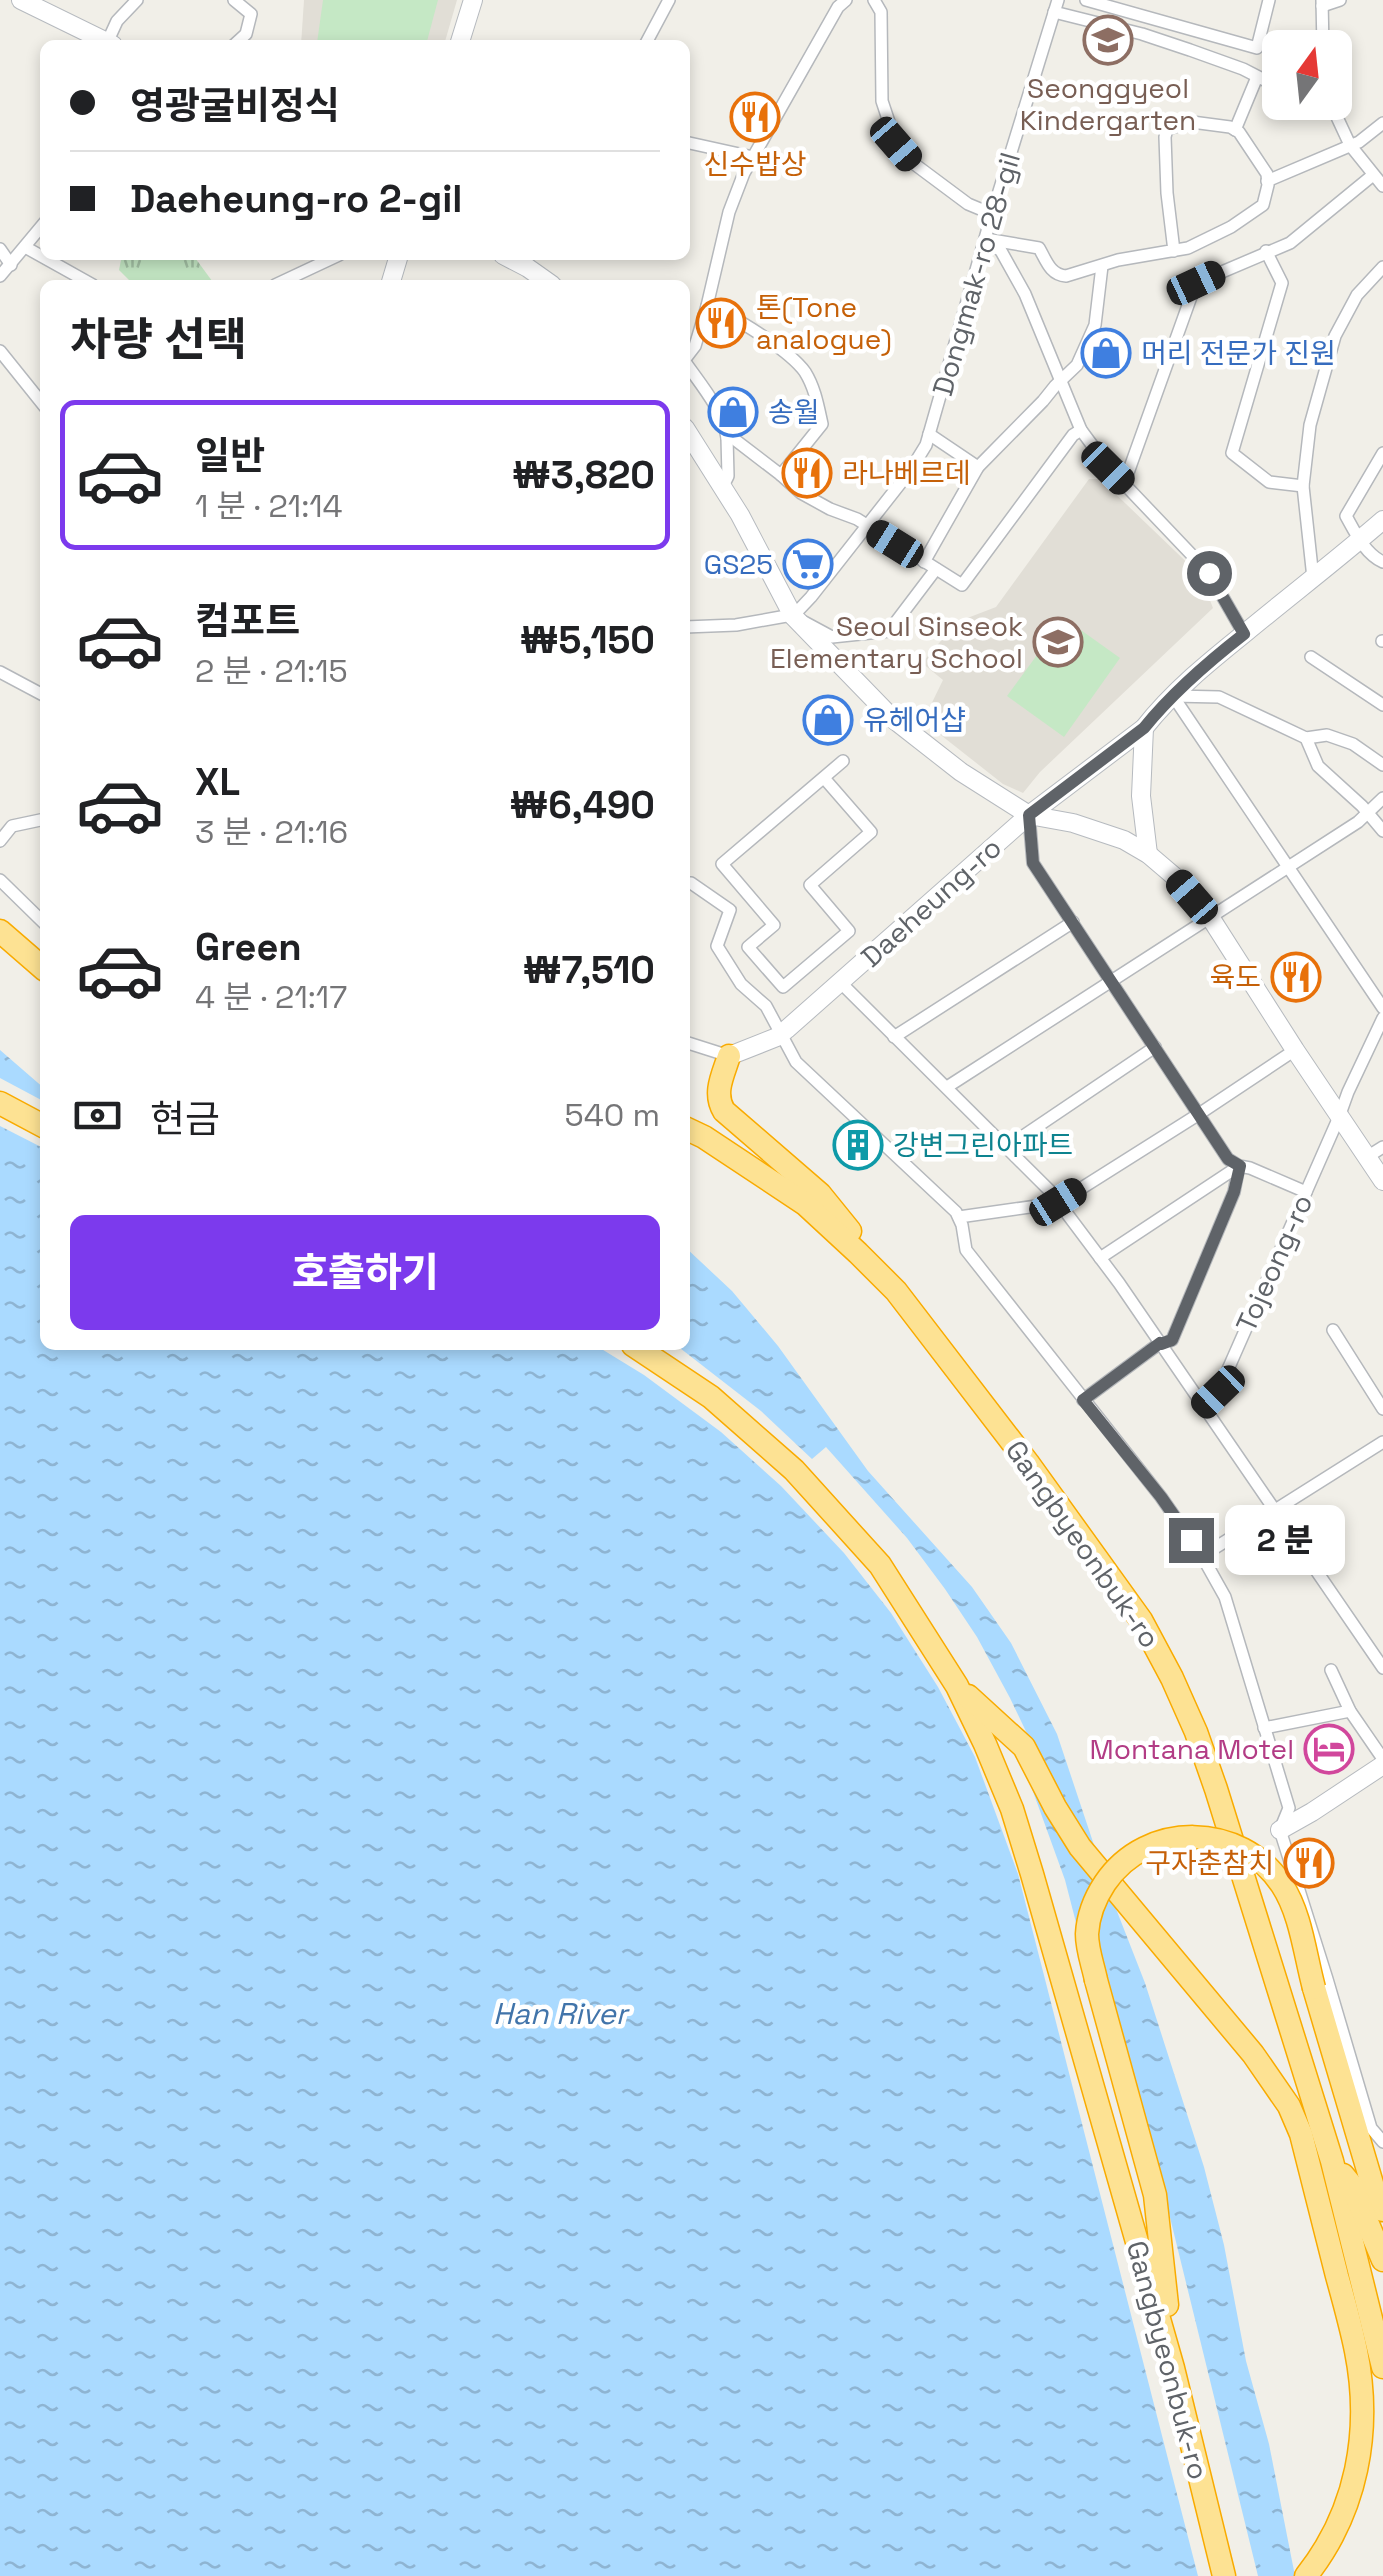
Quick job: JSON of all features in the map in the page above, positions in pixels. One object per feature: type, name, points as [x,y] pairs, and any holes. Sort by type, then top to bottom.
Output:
[{"type":"highway","points":[[0,931],[40,966]]},
{"type":"highway","points":[[729,1056],[718,1090],[718,1101],[724,1111],[820,1194],[847,1225],[858,1253]]},
{"type":"highway","points":[[0,1103],[40,1125]]},
{"type":"highway","name":"Gangbyeonbuk-ro","points":[[690,1130],[805,1204],[896,1292],[1028,1463],[1141,1620],[1196,1732],[1216,1789],[1332,2161],[1383,2367]]},
{"type":"highway","name":"Gangbyeonbuk-ro","points":[[640,1350],[710,1397],[794,1470],[880,1565],[956,1686],[985,1744],[1012,1810],[1173,2368],[1224,2576]]},
{"type":"highway","points":[[956,1686],[1024,1747],[1054,1807],[1080,1847],[1235,2031],[1288,2106],[1300,2134],[1356,2352],[1362,2410],[1358,2466],[1342,2521],[1306,2576]]},
{"type":"highway","points":[[1173,2368],[1155,2195],[1087,1932],[1100,1890],[1114,1870],[1146,1846],[1188,1836],[1208,1838],[1247,1852],[1281,1883],[1293,1906],[1383,2213]]},
{"type":"highway","points":[[1332,2161],[1352,2186],[1383,2213]]},
{"type":"highway","points":[[1352,2186],[1383,2260]]},
{"type":"main road","points":[[20,0],[101,40]]},
{"type":"main road","points":[[461,40],[473,0]]},
{"type":"main road","points":[[530,261],[547,280]]},
{"type":"main road","points":[[690,436],[723,486],[793,616],[892,718],[960,772],[1029,815],[1074,823],[1124,840],[1175,877],[1210,917],[1339,1117],[1375,1152],[1383,1182]]},
{"type":"main road","name":"Daeheung-ro","points":[[729,1056],[782,1033],[1029,815],[1144,728],[1201,668],[1383,520]]},
{"type":"main road","points":[[1144,728],[1141,796],[1148,854]]},
{"type":"main road","points":[[1280,1830],[1383,1762]]},
{"type":"street","points":[[111,40],[118,21],[136,0]]},
{"type":"street","points":[[234,0],[252,14],[246,34],[239,40]]},
{"type":"street","points":[[648,40],[669,0]]},
{"type":"street","points":[[690,354],[707,306],[728,212],[753,157],[838,7],[846,0]]},
{"type":"street","points":[[874,0],[881,12],[882,100],[896,144],[913,163],[968,204],[992,214]]},
{"type":"street","points":[[1086,0],[1257,48],[1269,0]]},
{"type":"street","points":[[1323,30],[1322,3],[1340,0]]},
{"type":"street","points":[[1056,6],[1243,69],[1262,79]]},
{"type":"street","name":"Dongmak-ro 28-gil","points":[[793,616],[910,470],[926,444],[1056,6]]},
{"type":"street","points":[[1235,130],[1258,77]]},
{"type":"street","points":[[1338,120],[1350,145],[1383,186]]},
{"type":"street","points":[[986,239],[1040,248],[1059,276],[1118,260],[1174,252],[1188,248],[1230,227],[1263,204],[1267,174],[1240,132],[1192,122],[1167,130],[1167,189],[1174,252]]},
{"type":"street","points":[[1268,180],[1359,142],[1383,123]]},
{"type":"street","points":[[690,143],[753,157]]},
{"type":"street","points":[[1124,484],[1196,283],[1290,242],[1373,174]]},
{"type":"street","points":[[0,276],[40,228]]},
{"type":"street","points":[[986,239],[1001,252],[1025,294],[1081,430],[1108,468],[1209,573],[1244,634]]},
{"type":"street","points":[[25,247],[40,255]]},
{"type":"street","points":[[0,249],[11,265]]},
{"type":"street","points":[[1266,251],[1282,282],[1232,453],[1269,482],[1303,486]]},
{"type":"street","points":[[48,260],[84,280]]},
{"type":"street","points":[[287,280],[329,260]]},
{"type":"street","points":[[924,562],[978,468],[1078,365],[1095,325],[1102,266]]},
{"type":"street","points":[[1313,578],[1303,486],[1310,425],[1335,336],[1357,295],[1383,267]]},
{"type":"street","points":[[308,271],[309,280]]},
{"type":"street","points":[[707,306],[767,339],[803,369],[816,394],[822,424],[781,475]]},
{"type":"street","points":[[0,351],[40,401]]},
{"type":"street","points":[[690,369],[726,428],[728,476],[723,486]]},
{"type":"street","points":[[727,438],[734,439],[801,493],[857,519],[962,585],[1073,435],[1081,430]]},
{"type":"street","points":[[929,434],[978,468]]},
{"type":"street","points":[[1383,453],[1346,516],[1360,540],[1383,562]]},
{"type":"street","points":[[690,626],[736,625],[793,616],[832,638],[889,631],[936,569]]},
{"type":"street","points":[[1312,657],[1383,705]]},
{"type":"street","points":[[0,672],[40,693]]},
{"type":"street","points":[[1173,696],[1219,697],[1306,738],[1328,735],[1353,744],[1383,765]]},
{"type":"street","points":[[1173,696],[1383,1008]]},
{"type":"street","points":[[1306,738],[1318,766],[1383,832]]},
{"type":"street","points":[[824,778],[871,832],[810,886],[849,931],[783,988],[748,947],[774,925],[722,864],[843,761]]},
{"type":"street","points":[[947,1088],[1358,822],[1383,798]]},
{"type":"street","points":[[1029,815],[1033,863],[1228,1159],[1306,1192]]},
{"type":"street","points":[[0,841],[12,826],[40,820]]},
{"type":"street","points":[[0,880],[40,919]]},
{"type":"street","points":[[691,884],[730,910],[717,946],[741,984],[766,1006],[796,1062],[956,1212],[966,1250],[1161,1497],[1225,1597],[1289,1808],[1280,1830],[1371,2128],[1383,2142]]},
{"type":"street","points":[[894,1037],[1072,922]]},
{"type":"street","points":[[840,983],[1058,1202],[1161,1344],[1383,1668]]},
{"type":"street","name":"Tojeong-ro","points":[[1203,1406],[1218,1392],[1383,1018]]},
{"type":"street","points":[[690,1044],[729,1056]]},
{"type":"street","points":[[1006,1148],[1155,1047]]},
{"type":"street","points":[[959,1218],[1058,1202],[1294,1050]]},
{"type":"street","points":[[1083,1400],[1172,1340],[1234,1192],[1240,1166]]},
{"type":"street","points":[[1100,1258],[1240,1166]]},
{"type":"street","points":[[1333,1330],[1383,1408]]},
{"type":"street","points":[[1202,1556],[1383,1442]]},
{"type":"street","points":[[1331,1670],[1350,1711],[1383,1762]]},
{"type":"street","points":[[1264,1728],[1350,1711]]},
{"type":"shaded area","points":[[304,0],[457,0],[445,40],[301,40]]},
{"type":"shaded area","name":"Seoul Sinseok Elementary School","points":[[1089,479],[1100,479],[1200,575],[1213,608],[1040,772],[1023,793],[1003,784],[923,721],[943,680],[922,663],[957,622],[996,607]]},
{"type":"green space","points":[[323,0],[438,0],[427,40],[317,40]]},
{"type":"green space","points":[[121,260],[197,260],[211,280],[129,280],[119,270]]},
{"type":"green space","points":[[1064,618],[1120,658],[1064,737],[1007,696]]},
{"type":"water","name":"Han River","points":[[0,1050],[40,1085],[40,1350],[690,1350],[690,1252],[732,1291],[778,1346],[868,1471],[972,1587],[1011,1643],[1057,1734],[1111,1896],[1145,1983],[1204,2167],[1224,2245],[1246,2361],[1269,2444],[1295,2576],[0,2576]]},
{"type":"pier","points":[[0,1078],[40,1099],[40,1146],[0,1126]]},
{"type":"pier","points":[[603,1350],[682,1350],[761,1411],[812,1459],[826,1447],[907,1538],[945,1589],[1010,1698],[1032,1744],[1018,1750],[1065,1880],[1147,2197],[1164,2193],[1258,2576],[1198,2576],[1018,1874],[975,1757],[938,1687],[891,1613],[844,1553],[781,1486],[721,1432]]},
{"type":"place","name":"Seonggyeol Kindergarten","points":[[1108,40]]},
{"type":"place","name":"신수밥상","points":[[755,117]]},
{"type":"place","name":"톤(Tone analogue)","points":[[721,323]]},
{"type":"place","name":"머리 전문가 진원","points":[[1106,353]]},
{"type":"place","name":"송월","points":[[733,412]]},
{"type":"place","name":"라나베르데","points":[[807,473]]},
{"type":"place","name":"GS25","points":[[808,564]]},
{"type":"place","name":"Seoul Sinseok Elementary School","points":[[1058,642]]},
{"type":"place","name":"유헤어샵","points":[[828,720]]},
{"type":"place","name":"육도","points":[[1296,977]]},
{"type":"place","name":"강변그린아파트","points":[[858,1145]]},
{"type":"place","name":"Montana Motel","points":[[1329,1749]]},
{"type":"place","name":"구자춘참치","points":[[1309,1863]]},
{"type":"route","points":[[1191,1540],[1083,1400],[1160,1343],[1172,1340],[1234,1192],[1240,1166],[1228,1159],[1033,863],[1029,815],[1144,728],[1201,668],[1244,634],[1209,573]]}]
